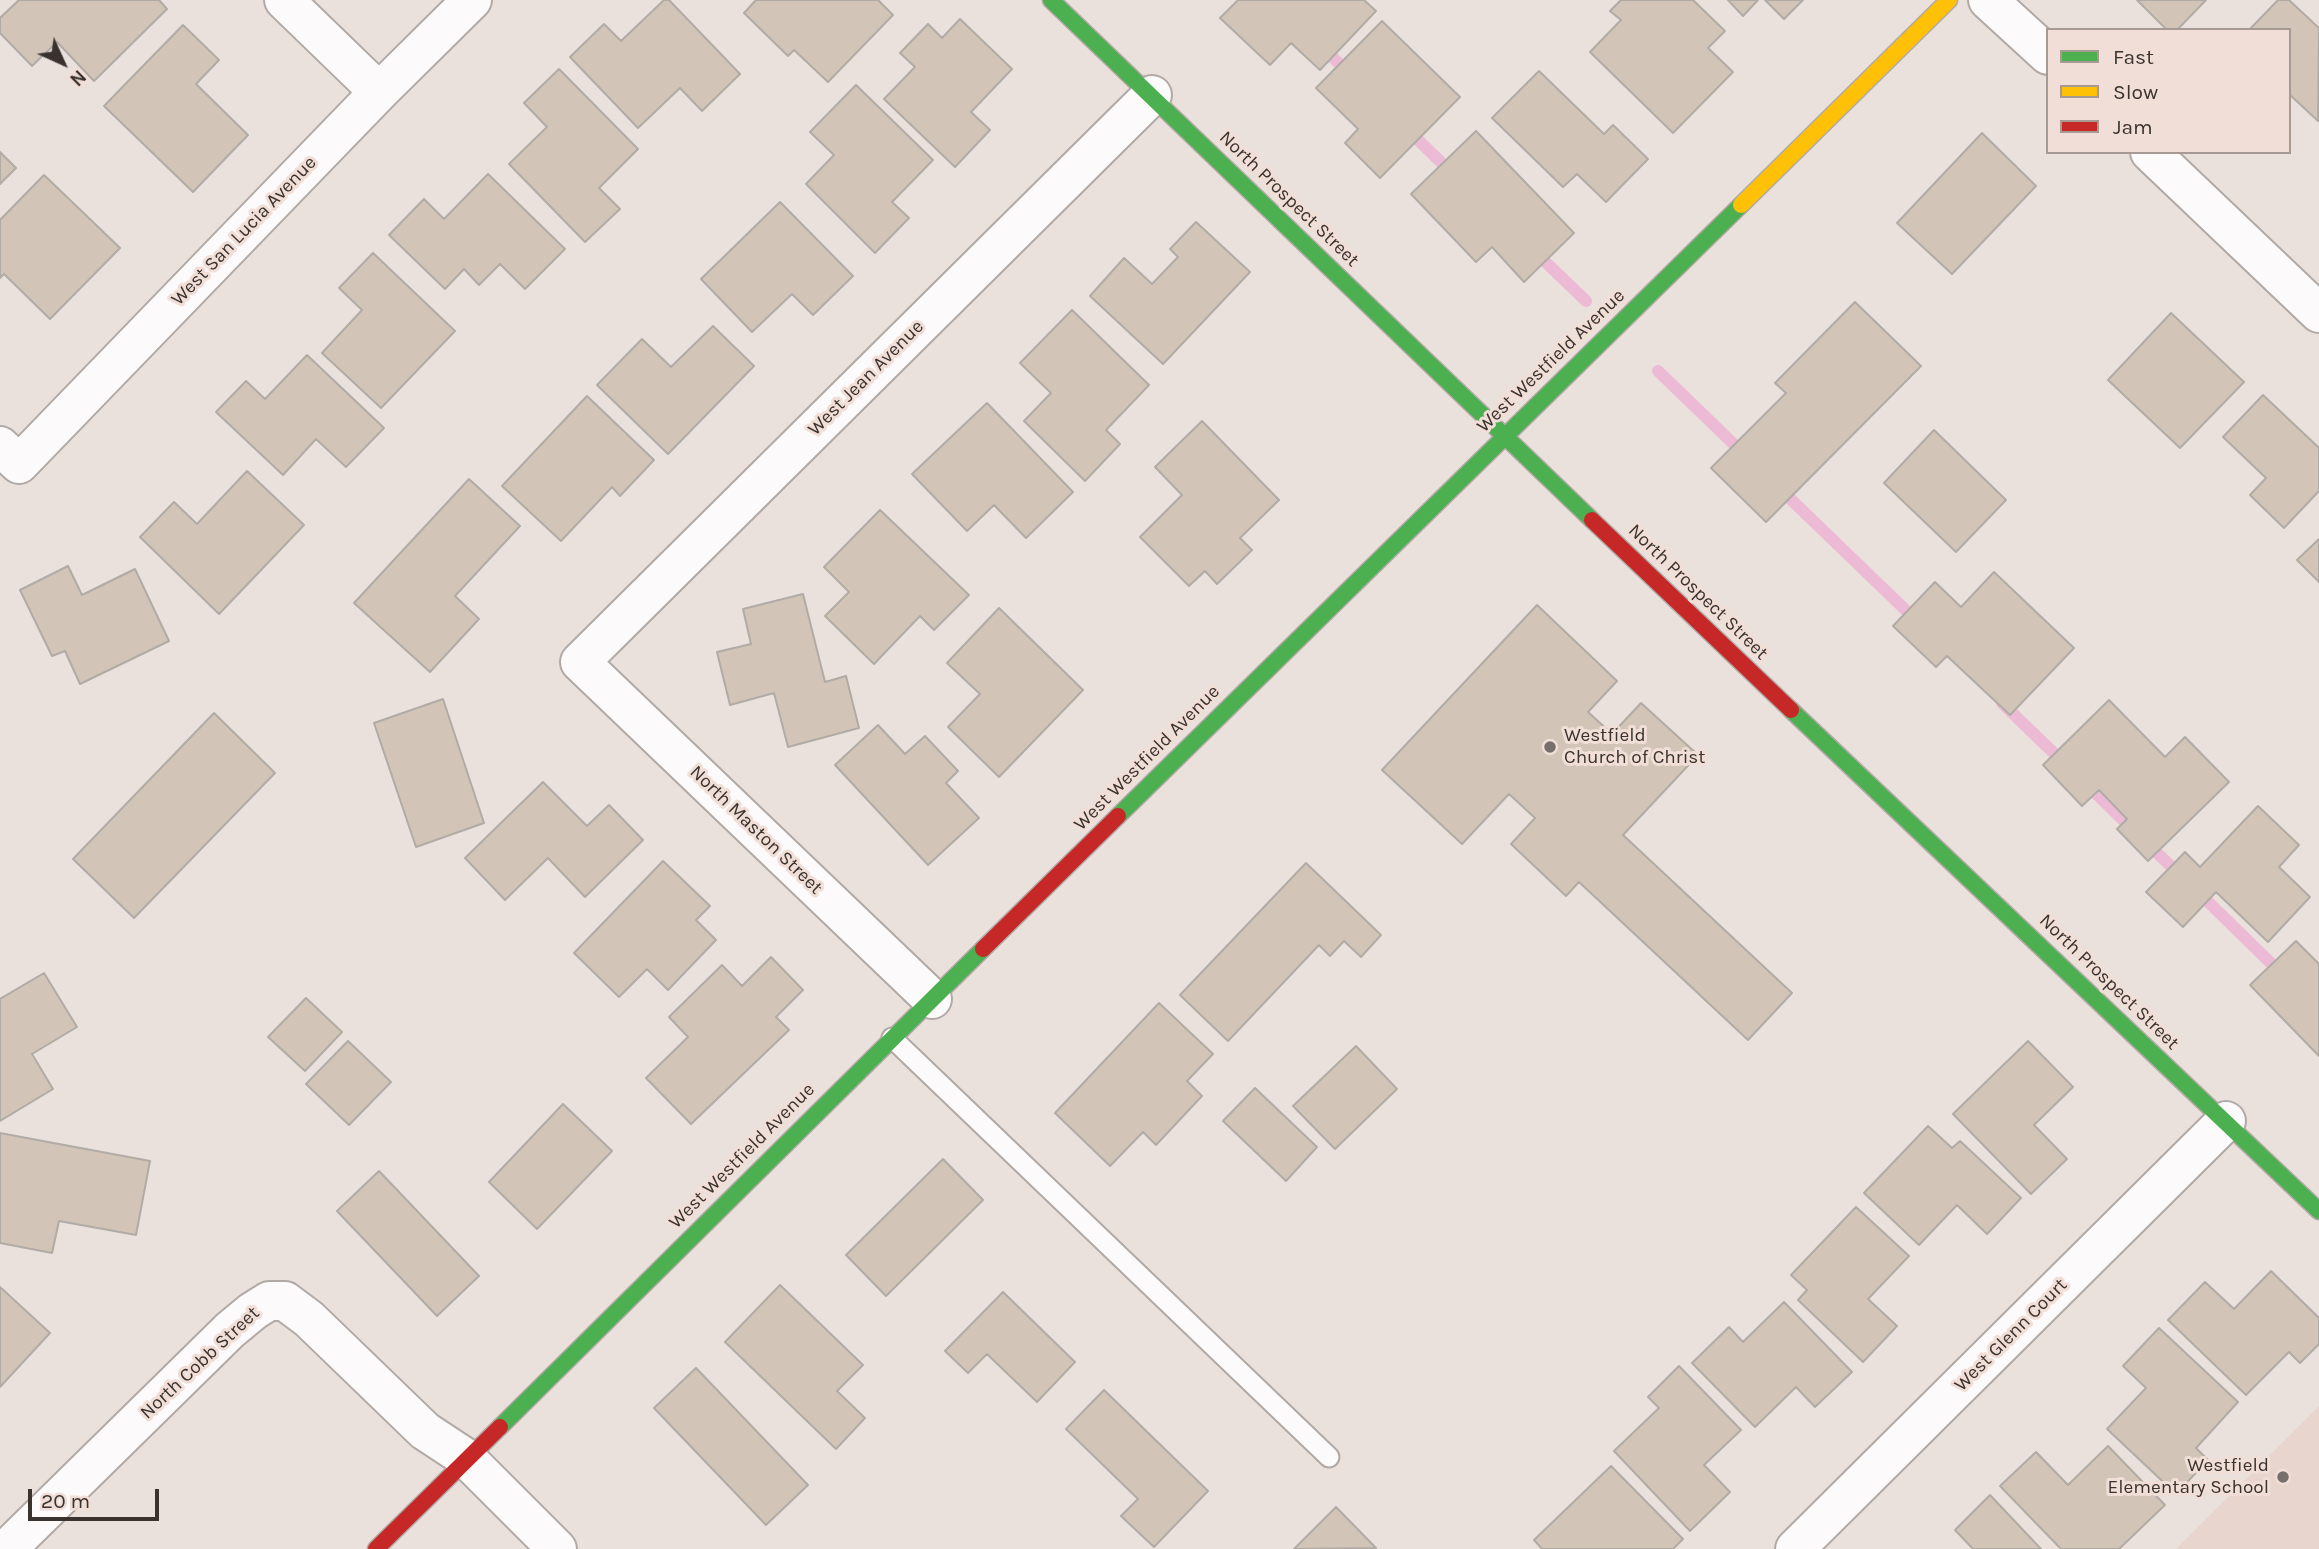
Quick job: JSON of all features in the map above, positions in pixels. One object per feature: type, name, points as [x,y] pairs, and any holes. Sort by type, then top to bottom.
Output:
[{"type":"street","points":[[284,0],[379,92]]},
{"type":"street","name":"West San Lucia Avenue","points":[[9,455],[472,0]]},
{"type":"street","name":"North Prospect Street","points":[[1051,0],[1504,436],[2319,1211]]},
{"type":"street","name":"West Westfield Avenue","points":[[376,1549],[1949,0]]},
{"type":"street","points":[[1988,0],[2046,53]]},
{"type":"street","name":"West Jean Avenue","points":[[580,662],[1152,95]]},
{"type":"street","points":[[2152,154],[2319,313]]},
{"type":"street","name":"North Maston Street","points":[[580,662],[932,999]]},
{"type":"street","name":"West Glenn Court","points":[[1796,1549],[2225,1121]]},
{"type":"street","name":"North Cobb Street","points":[[7,1549],[230,1330],[269,1301],[285,1301],[309,1319],[425,1431],[466,1458],[557,1549]]},
{"type":"lane","points":[[892,1038],[1329,1457]]},
{"type":"shaded area","name":"Westfield Elementary School","points":[[2319,1406],[2319,1549],[2176,1549]]},
{"type":"building","points":[[19,0],[159,0],[167,9],[94,81],[57,42],[32,66],[0,33],[0,18]]},
{"type":"building","points":[[664,0],[669,0],[740,74],[702,111],[680,88],[638,128],[570,57],[604,24],[621,41]]},
{"type":"building","points":[[756,0],[878,0],[893,15],[828,82],[794,50],[788,56],[744,13]]},
{"type":"building","points":[[1238,0],[1364,0],[1376,11],[1320,70],[1291,43],[1270,65],[1220,18]]},
{"type":"building","points":[[1621,0],[1693,0],[1725,31],[1708,48],[1733,72],[1673,133],[1590,52],[1621,20],[1610,11]]},
{"type":"building","points":[[1728,0],[1758,0],[1743,16]]},
{"type":"building","points":[[1765,0],[1803,0],[1784,19]]},
{"type":"building","points":[[2137,0],[2206,0],[2179,28],[2165,28]]},
{"type":"building","points":[[2278,0],[2289,0],[2319,28],[2318,121],[2291,96],[2291,28],[2251,28]]},
{"type":"building","points":[[960,19],[1012,69],[971,112],[990,130],[955,167],[884,99],[915,67],[900,53],[928,24],[942,38]]},
{"type":"building","points":[[1382,21],[1460,97],[1380,178],[1345,143],[1358,129],[1316,88]]},
{"type":"building","points":[[183,25],[219,60],[196,84],[248,135],[193,192],[104,106]]},
{"type":"building","points":[[559,69],[638,149],[599,188],[620,209],[585,242],[509,164],[547,127],[524,103]]},
{"type":"building","points":[[1539,71],[1604,134],[1613,125],[1648,159],[1606,202],[1577,174],[1563,187],[1492,118]]},
{"type":"building","points":[[856,85],[933,160],[892,202],[909,218],[875,253],[806,184],[834,155],[810,132]]},
{"type":"building","points":[[1476,131],[1574,233],[1524,282],[1492,247],[1476,262],[1411,194]]},
{"type":"building","points":[[1982,133],[2036,186],[1952,274],[1897,223]]},
{"type":"building","points":[[0,152],[16,168],[0,184]]},
{"type":"building","points":[[488,174],[565,249],[525,289],[500,264],[479,285],[464,269],[445,289],[389,235],[424,199],[444,219]]},
{"type":"building","points":[[44,175],[120,248],[50,319],[4,274],[0,278],[0,220]]},
{"type":"building","points":[[780,202],[853,276],[813,315],[792,294],[752,332],[701,279]]},
{"type":"building","points":[[1196,222],[1250,272],[1163,364],[1090,296],[1124,258],[1152,284],[1178,257],[1170,249]]},
{"type":"building","points":[[373,253],[455,331],[381,408],[322,353],[362,310],[339,288]]},
{"type":"building","points":[[1855,302],[1921,366],[1766,522],[1711,468],[1786,393],[1775,383]]},
{"type":"building","points":[[1072,310],[1149,385],[1106,430],[1120,444],[1085,481],[1024,421],[1051,393],[1020,363]]},
{"type":"building","points":[[2171,313],[2244,382],[2180,448],[2108,380]]},
{"type":"building","points":[[713,326],[754,366],[668,454],[597,385],[642,339],[671,367]]},
{"type":"building","points":[[307,355],[384,428],[346,467],[316,439],[283,475],[216,412],[246,381],[265,399]]},
{"type":"building","points":[[2263,395],[2319,448],[2319,491],[2284,528],[2250,495],[2266,478],[2223,437]]},
{"type":"building","points":[[587,396],[654,460],[620,496],[612,487],[561,541],[502,486]]},
{"type":"building","points":[[987,403],[1073,492],[1026,538],[994,505],[967,531],[912,474]]},
{"type":"building","points":[[1202,421],[1279,500],[1240,538],[1252,550],[1217,584],[1205,571],[1189,586],[1140,537],[1182,495],[1155,467]]},
{"type":"building","points":[[1934,430],[2006,500],[1956,552],[1884,483]]},
{"type":"building","points":[[247,471],[304,525],[219,614],[140,537],[174,502],[197,524]]},
{"type":"building","points":[[469,479],[520,526],[455,596],[479,619],[430,672],[354,603]]},
{"type":"building","points":[[880,510],[969,595],[934,630],[920,616],[874,664],[825,616],[849,592],[824,567]]},
{"type":"building","points":[[2319,539],[2319,582],[2297,560]]},
{"type":"building","points":[[68,566],[82,595],[135,569],[169,641],[80,684],[65,651],[52,656],[20,590]]},
{"type":"building","points":[[1994,572],[2074,648],[2010,715],[1947,656],[1936,667],[1893,626],[1935,582],[1961,607]]},
{"type":"building","points":[[803,594],[825,682],[846,676],[859,728],[788,747],[774,693],[730,705],[717,652],[751,644],[743,609]]},
{"type":"building","points":[[1537,605],[1617,681],[1588,712],[1612,734],[1641,703],[1698,755],[1623,835],[1792,993],[1748,1040],[1579,882],[1566,896],[1511,844],[1535,818],[1509,794],[1462,844],[1382,770]]},
{"type":"building","points":[[999,608],[1083,690],[999,777],[948,727],[980,694],[947,663]]},
{"type":"building","points":[[443,699],[484,823],[416,847],[374,723]]},
{"type":"building","points":[[2109,700],[2165,757],[2185,737],[2229,782],[2148,861],[2117,829],[2127,819],[2099,790],[2082,806],[2043,765]]},
{"type":"building","points":[[214,713],[275,773],[134,918],[73,859]]},
{"type":"building","points":[[878,725],[905,754],[925,736],[958,771],[946,783],[979,818],[928,865],[835,765]]},
{"type":"building","points":[[543,782],[587,826],[609,805],[643,840],[585,897],[548,858],[505,900],[465,858]]},
{"type":"building","points":[[2258,806],[2299,845],[2279,867],[2310,897],[2268,942],[2216,892],[2183,927],[2146,892],[2185,852],[2200,867]]},
{"type":"building","points":[[663,861],[710,906],[696,920],[716,940],[668,990],[647,969],[619,997],[574,953]]},
{"type":"building","points":[[1306,863],[1381,935],[1361,957],[1344,941],[1330,956],[1319,945],[1228,1041],[1180,995]]},
{"type":"building","points":[[2296,941],[2319,964],[2319,1056],[2250,985]]},
{"type":"building","points":[[771,957],[803,990],[776,1017],[789,1030],[691,1124],[646,1078],[688,1037],[669,1017],[722,965],[742,986]]},
{"type":"building","points":[[44,973],[77,1027],[32,1054],[53,1089],[0,1121],[0,999]]},
{"type":"building","points":[[306,998],[342,1032],[305,1071],[268,1037]]},
{"type":"building","points":[[1159,1003],[1213,1054],[1187,1081],[1202,1096],[1156,1145],[1143,1132],[1110,1166],[1055,1113]]},
{"type":"building","points":[[348,1041],[391,1082],[349,1125],[306,1084]]},
{"type":"building","points":[[2028,1041],[2073,1087],[2034,1125],[2067,1159],[2031,1194],[1953,1114]]},
{"type":"building","points":[[1356,1046],[1397,1089],[1335,1149],[1293,1106]]},
{"type":"building","points":[[1255,1088],[1317,1147],[1286,1181],[1223,1121]]},
{"type":"building","points":[[563,1104],[612,1151],[537,1229],[489,1182]]},
{"type":"building","points":[[1928,1126],[1952,1148],[1960,1141],[2021,1198],[1987,1234],[1957,1205],[1919,1245],[1864,1193]]},
{"type":"building","points":[[0,1133],[150,1161],[136,1235],[59,1221],[52,1253],[0,1243]]},
{"type":"building","points":[[943,1159],[983,1200],[886,1296],[846,1255]]},
{"type":"building","points":[[379,1171],[479,1276],[437,1316],[337,1211]]},
{"type":"building","points":[[1856,1207],[1909,1256],[1868,1299],[1897,1326],[1863,1362],[1798,1300],[1807,1290],[1791,1275]]},
{"type":"building","points":[[2271,1271],[2319,1318],[2319,1344],[2300,1363],[2289,1352],[2246,1395],[2168,1320],[2205,1282],[2234,1309]]},
{"type":"building","points":[[780,1285],[863,1365],[837,1391],[865,1418],[836,1449],[725,1342]]},
{"type":"building","points":[[0,1287],[50,1333],[0,1387]]},
{"type":"building","points":[[1003,1292],[1075,1362],[1037,1402],[987,1354],[968,1373],[945,1351]]},
{"type":"building","points":[[1784,1302],[1852,1372],[1815,1407],[1796,1387],[1755,1427],[1692,1363],[1729,1327],[1743,1342]]},
{"type":"building","points":[[2159,1328],[2238,1402],[2196,1448],[2208,1460],[2176,1494],[2107,1429],[2146,1388],[2123,1366]]},
{"type":"building","points":[[1679,1366],[1741,1430],[1704,1465],[1730,1492],[1690,1531],[1614,1451],[1659,1408],[1648,1397]]},
{"type":"building","points":[[696,1368],[808,1485],[766,1525],[654,1408]]},
{"type":"building","points":[[1104,1390],[1208,1491],[1154,1547],[1121,1516],[1138,1499],[1066,1429]]},
{"type":"building","points":[[2108,1446],[2165,1505],[2119,1549],[2061,1549],[2000,1486],[2036,1452],[2068,1485]]},
{"type":"building","points":[[1611,1466],[1683,1539],[1673,1549],[1542,1549],[1534,1540]]},
{"type":"building","points":[[1990,1495],[2041,1549],[1973,1549],[1955,1530]]},
{"type":"building","points":[[1336,1507],[1376,1548],[1294,1549]]},
{"type":"waterway","points":[[1321,46],[1351,75]]},
{"type":"waterway","points":[[1407,129],[1454,175]]},
{"type":"waterway","points":[[1533,250],[1586,301]]},
{"type":"waterway","points":[[1658,371],[1745,455]]},
{"type":"waterway","points":[[1778,487],[1918,622]]},
{"type":"waterway","points":[[2002,703],[2064,763]]},
{"type":"waterway","points":[[2085,783],[2183,878]]},
{"type":"waterway","points":[[2196,890],[2283,975]]},
{"type":"traffic: fast","points":[[1051,0],[1592,520]]},
{"type":"traffic: fast","points":[[1118,816],[1741,205]]},
{"type":"traffic: fast","points":[[1791,710],[2319,1211]]},
{"type":"traffic: fast","points":[[500,1427],[983,949]]},
{"type":"traffic: slow","points":[[1741,205],[1949,0]]},
{"type":"traffic: jam","points":[[1592,520],[1791,710]]},
{"type":"traffic: jam","points":[[983,949],[1118,816]]},
{"type":"traffic: jam","points":[[376,1549],[500,1427]]},
{"type":"place","name":"Westfield Church of Christ","points":[[1550,747]]},
{"type":"place","name":"Westfield Elementary School","points":[[2283,1477]]}]
